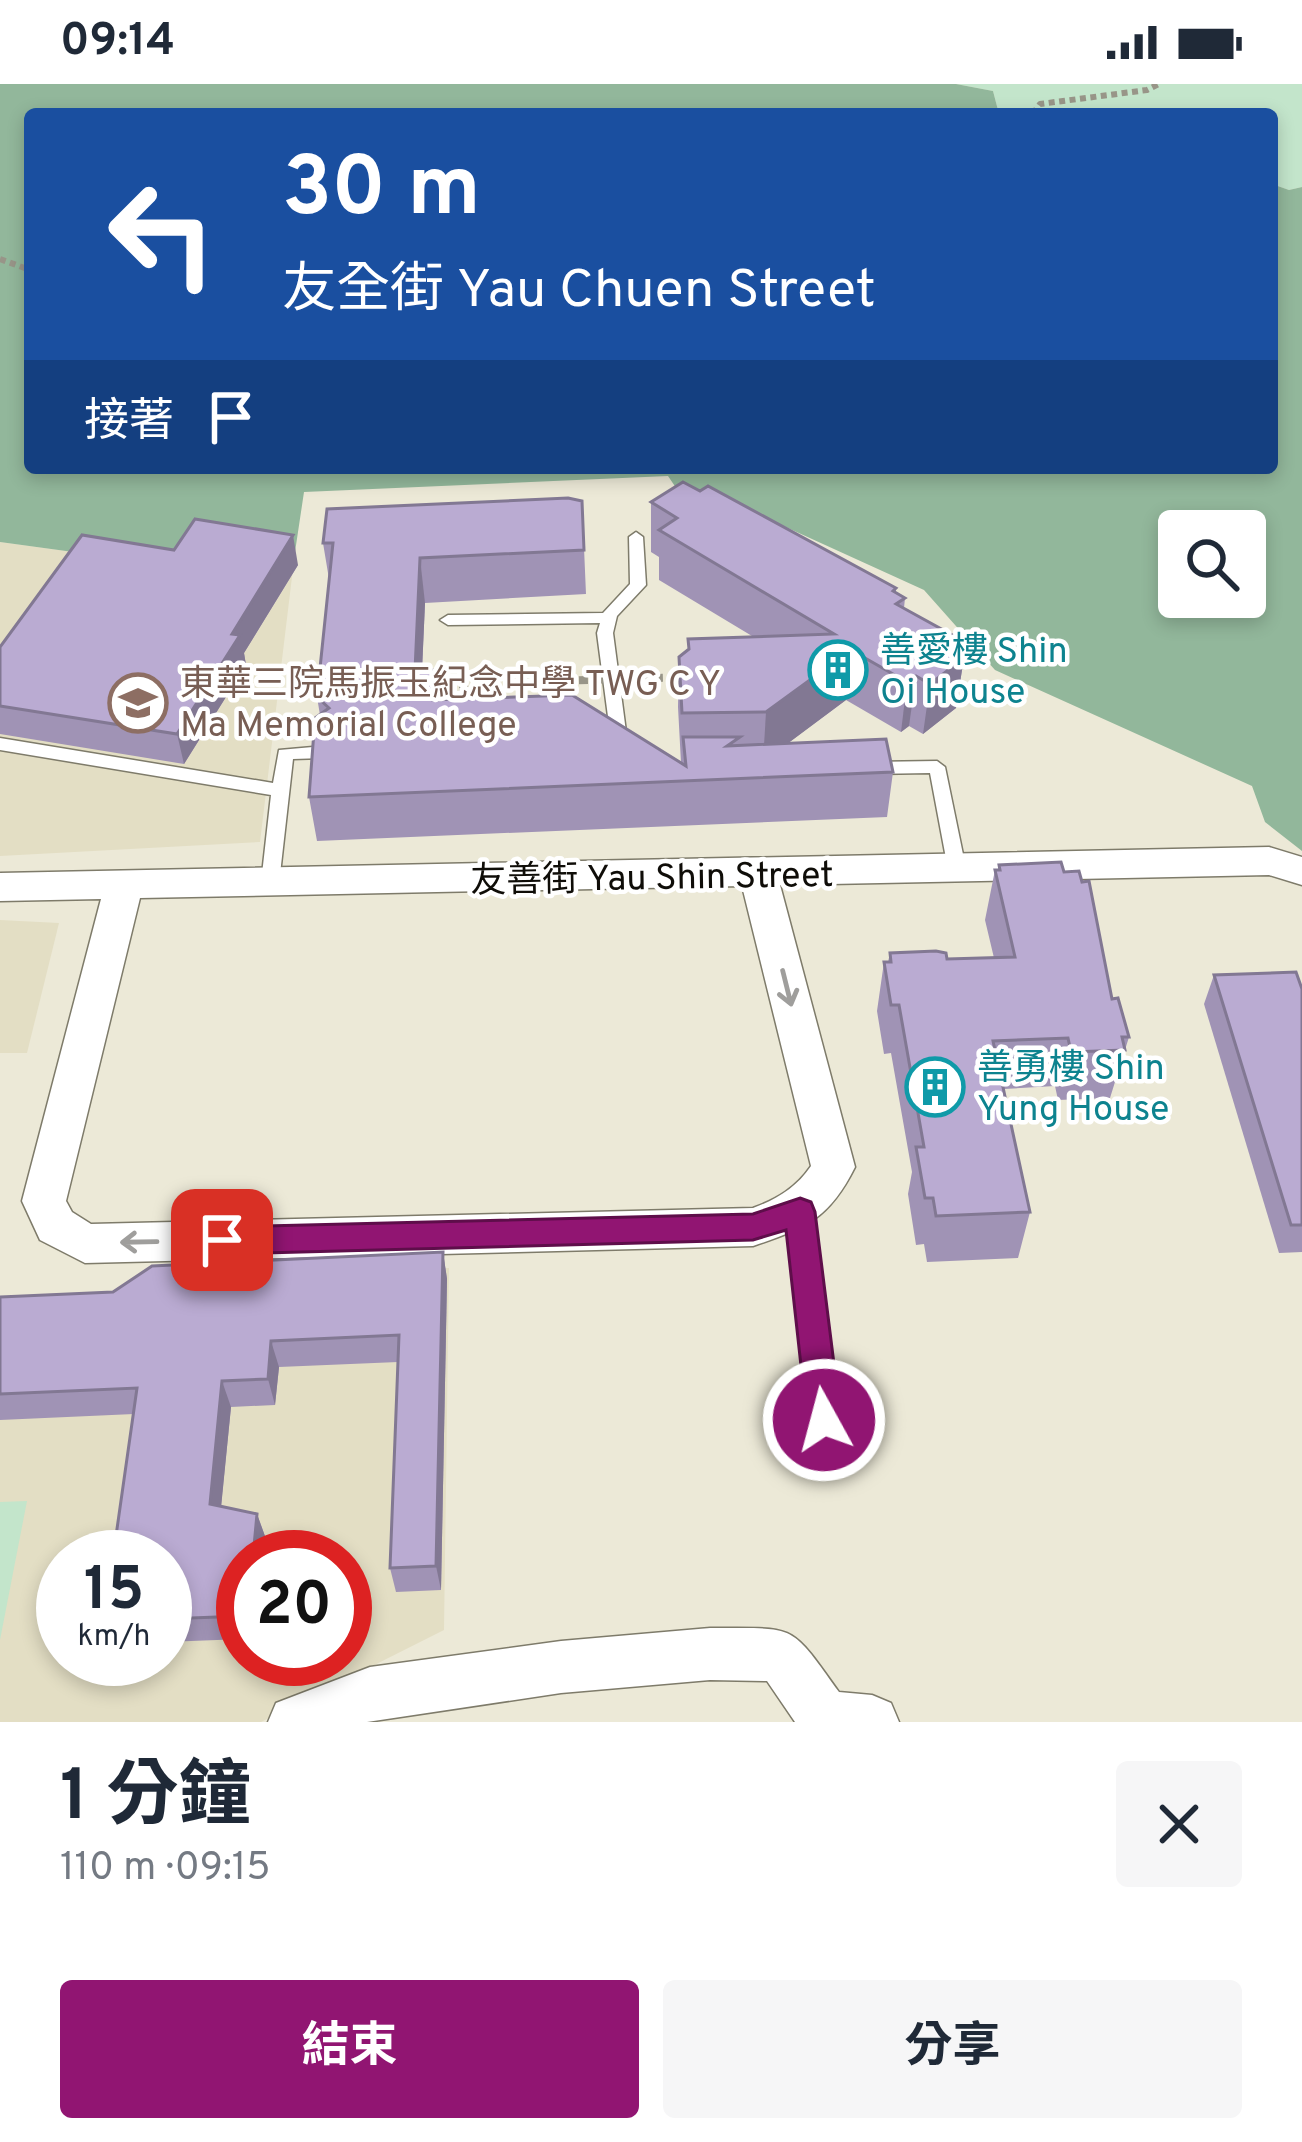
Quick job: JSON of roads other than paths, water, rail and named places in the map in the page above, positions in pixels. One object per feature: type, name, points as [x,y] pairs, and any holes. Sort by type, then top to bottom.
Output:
[{"type":"street","name":"友善街 Yau Shin Street","points":[[0,887],[1269,861],[1302,871]]},
{"type":"street","points":[[124,886],[44,1202],[56,1226],[85,1244],[753,1227],[800,1212],[822,1191],[833,1167],[758,874]]},
{"type":"street","points":[[295,1722],[370,1694],[561,1667],[710,1654],[781,1655],[840,1720]]},
{"type":"lane","points":[[632,764],[620,747],[605,632],[609,618],[638,585],[636,537]]},
{"type":"lane","points":[[448,620],[609,618]]},
{"type":"lane","points":[[0,744],[280,790]]},
{"type":"lane","points":[[270,883],[285,754],[324,752]]},
{"type":"lane","points":[[842,769],[937,767],[957,869]]},
{"type":"lane","points":[[800,1212],[824,1420]]},
{"type":"place","name":"善愛樓 Shin Oi House","points":[[838,670]]},
{"type":"place","name":"東華三院馬振玉紀念中學 TWG C Y Ma Memorial College","points":[[138,703]]},
{"type":"place","name":"善勇樓 Shin Yung House","points":[[935,1087]]}]
